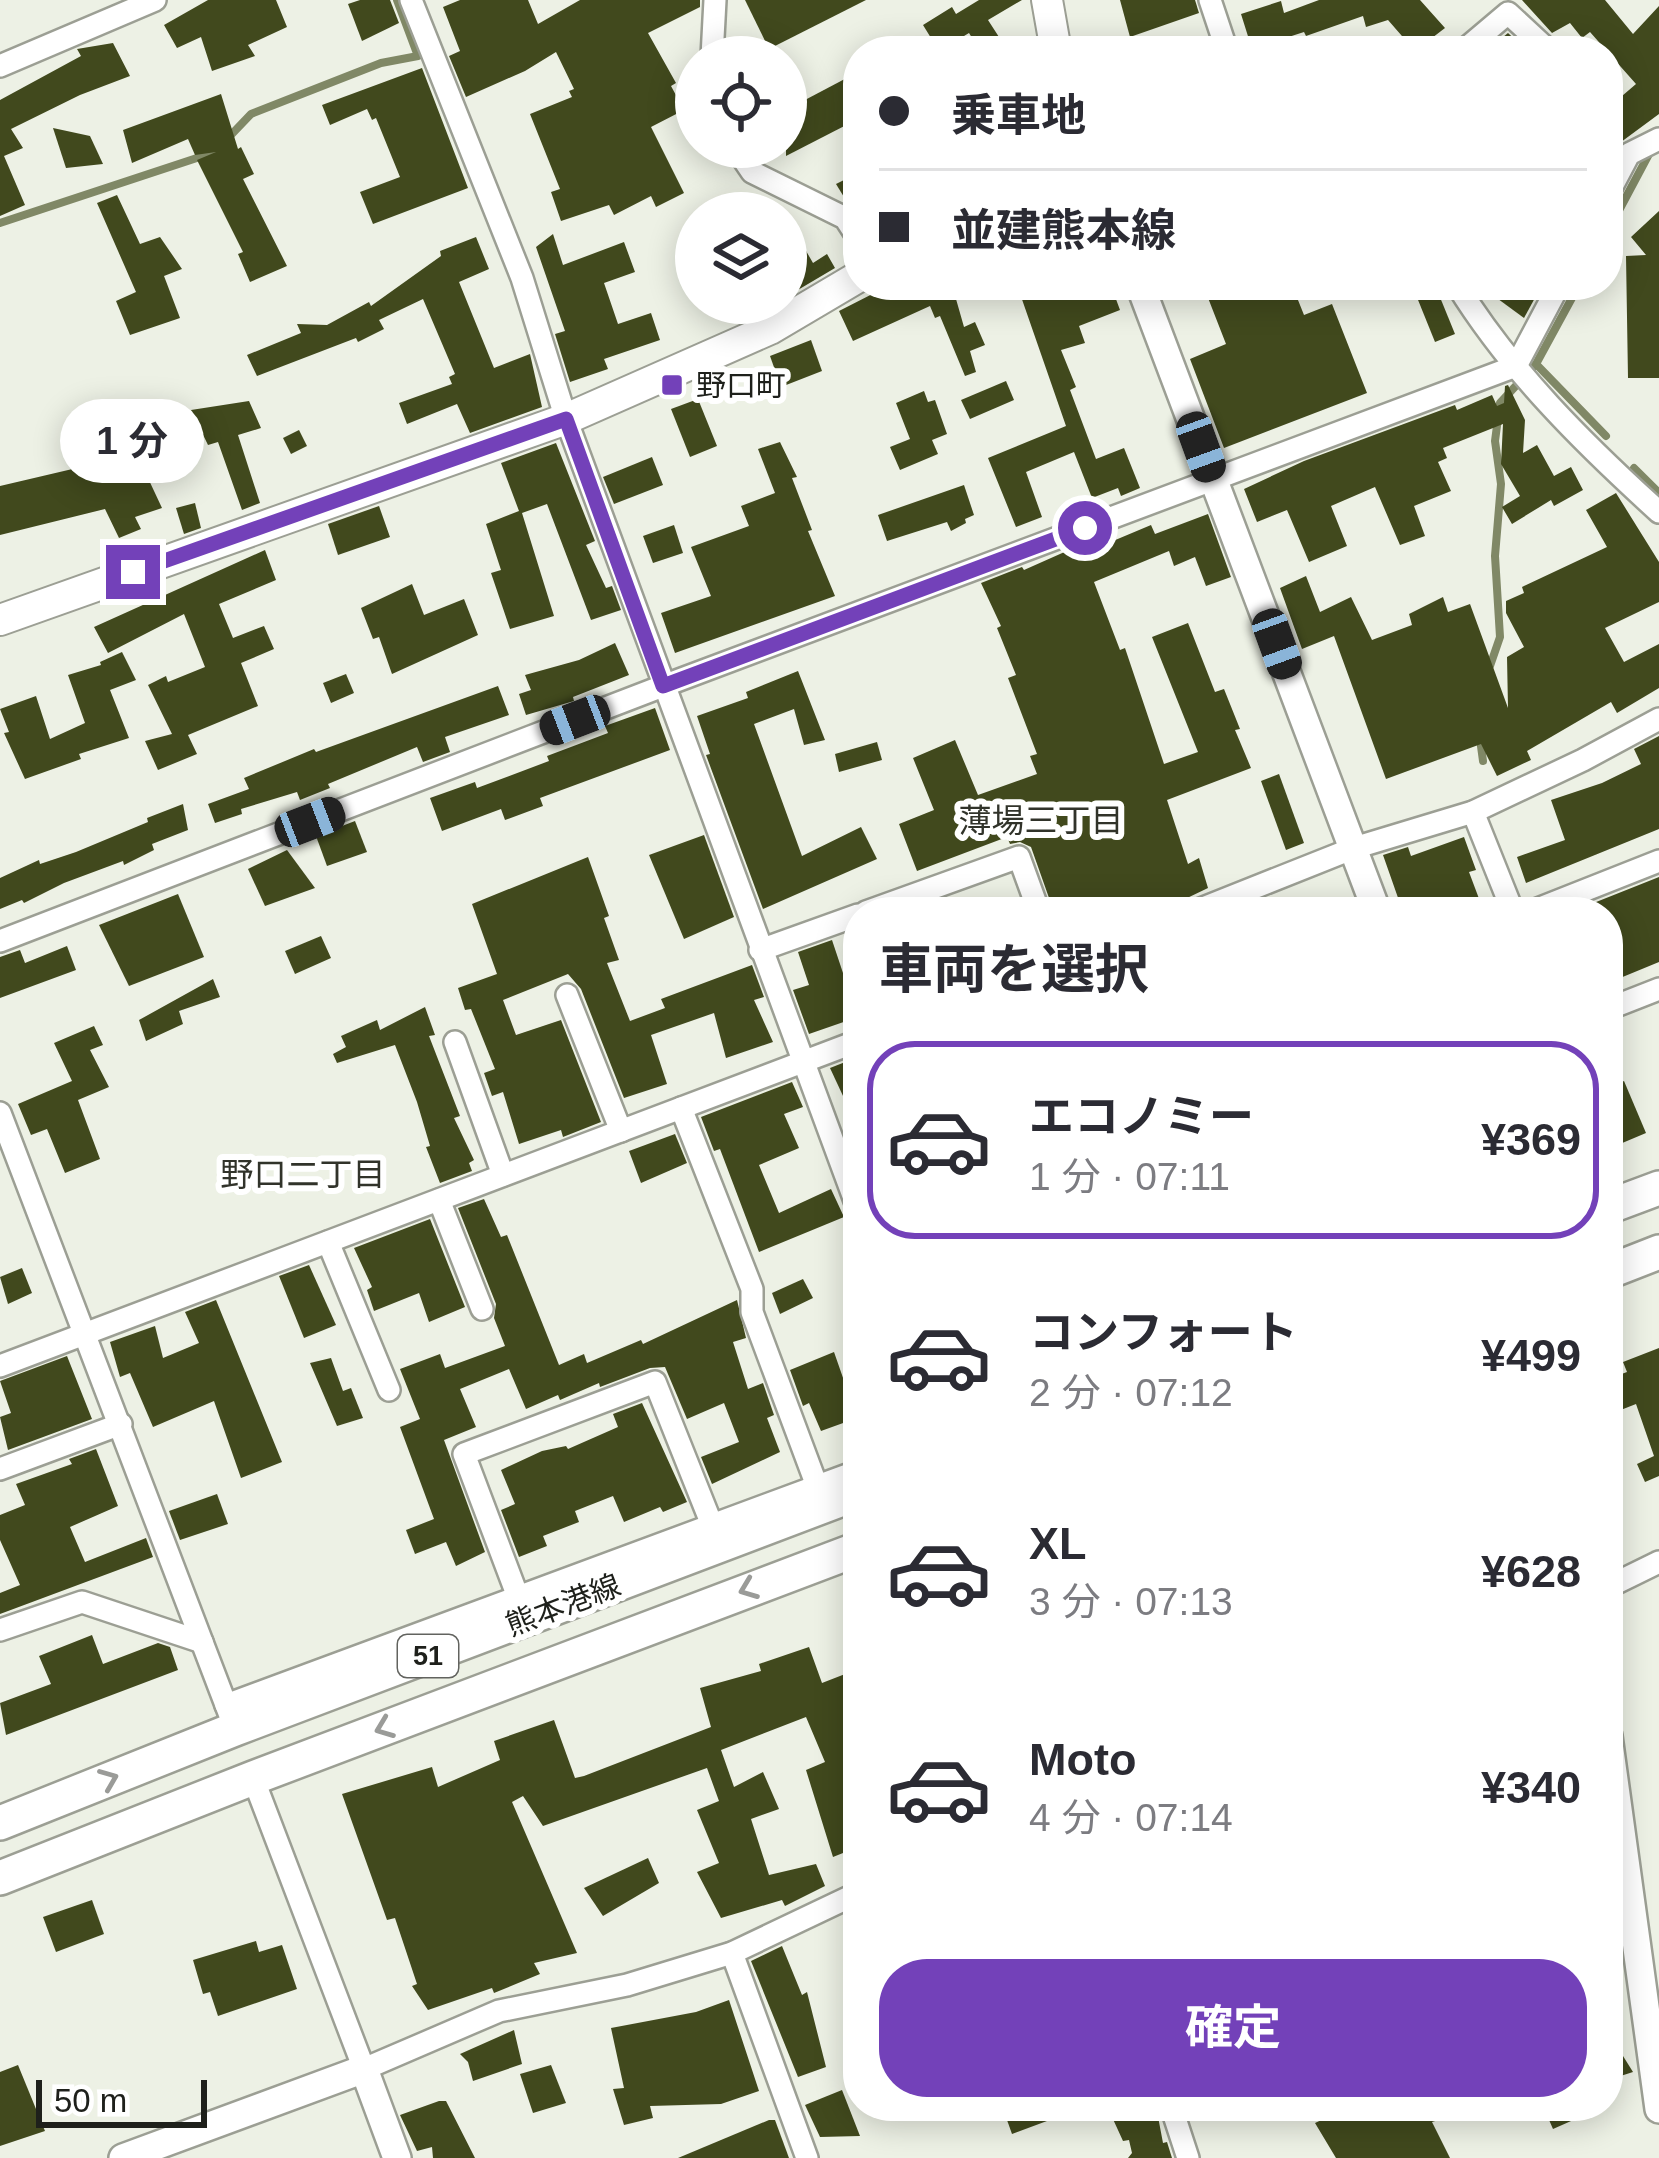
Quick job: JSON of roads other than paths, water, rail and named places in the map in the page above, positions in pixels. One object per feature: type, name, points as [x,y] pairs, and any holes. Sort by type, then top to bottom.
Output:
[{"type":"main road","points":[[1047,0],[1053,36]]},
{"type":"main road","points":[[0,620],[566,419],[770,329],[843,286]]},
{"type":"main road","points":[[1623,1201],[1659,1188]]},
{"type":"main road","points":[[1623,1266],[1659,1252]]},
{"type":"main road","name":"熊本港線","points":[[0,1823],[230,1717],[843,1498]]},
{"type":"main road","name":"熊本港線","points":[[0,1879],[843,1555]]},
{"type":"street","points":[[0,67],[155,0]]},
{"type":"street","points":[[411,0],[522,278],[566,419],[843,1168]]},
{"type":"street","points":[[713,36],[715,0]]},
{"type":"street","points":[[1210,0],[1222,36]]},
{"type":"street","points":[[1481,36],[1508,14],[1532,36]]},
{"type":"street","points":[[1623,165],[1629,154],[1659,139]]},
{"type":"street","points":[[749,168],[843,217]]},
{"type":"street","points":[[1146,300],[1372,897]]},
{"type":"street","points":[[1468,300],[1516,366],[1592,452],[1659,512]]},
{"type":"street","points":[[0,941],[1516,366],[1551,300]]},
{"type":"street","points":[[1248,897],[1354,848],[1473,812],[1659,719]]},
{"type":"street","points":[[1473,812],[1507,897]]},
{"type":"street","points":[[907,897],[1019,857],[1034,897]]},
{"type":"street","points":[[1568,897],[1659,861]]},
{"type":"street","points":[[760,950],[843,920]]},
{"type":"street","points":[[1623,1003],[1659,989]]},
{"type":"street","points":[[567,995],[621,1131]]},
{"type":"street","points":[[455,1042],[503,1175]]},
{"type":"street","points":[[0,1366],[843,1047]]},
{"type":"street","points":[[681,1108],[752,1289],[752,1312],[817,1486]]},
{"type":"street","points":[[0,1113],[230,1717],[518,1597],[843,1476]]},
{"type":"street","points":[[439,1200],[482,1309]]},
{"type":"street","points":[[328,1242],[389,1390]]},
{"type":"street","points":[[518,1597],[464,1454],[655,1382],[712,1525]]},
{"type":"street","points":[[0,1468],[121,1424]]},
{"type":"street","points":[[1623,1580],[1659,1562]]},
{"type":"street","points":[[0,1630],[82,1602],[202,1642]]},
{"type":"street","points":[[253,1778],[397,2158]]},
{"type":"street","points":[[1623,1826],[1652,1999],[1659,2109]]},
{"type":"street","points":[[124,2158],[364,2069],[499,2011],[627,1985],[732,1953],[843,1900]]},
{"type":"street","points":[[732,1953],[807,2158]]},
{"type":"street","points":[[1176,2121],[1188,2158]]},
{"type":"waterway","points":[[229,137],[251,114],[381,63],[418,56],[397,0]]},
{"type":"waterway","points":[[0,223],[212,153],[218,147]]},
{"type":"waterway","points":[[1623,203],[1649,154]]},
{"type":"waterway","points":[[1490,666],[1500,637],[1495,556],[1501,484],[1495,441],[1500,403],[1536,364],[1571,300]]},
{"type":"waterway","points":[[1536,364],[1606,436]]},
{"type":"waterway","points":[[1634,468],[1659,493]]},
{"type":"waterway","points":[[1480,739],[1483,761]]},
{"type":"place","name":"野口町","points":[[672,385]]},
{"type":"district","name":"薄場三丁目","points":[[1041,820]]},
{"type":"district","name":"野口二丁目","points":[[303,1174]]}]
